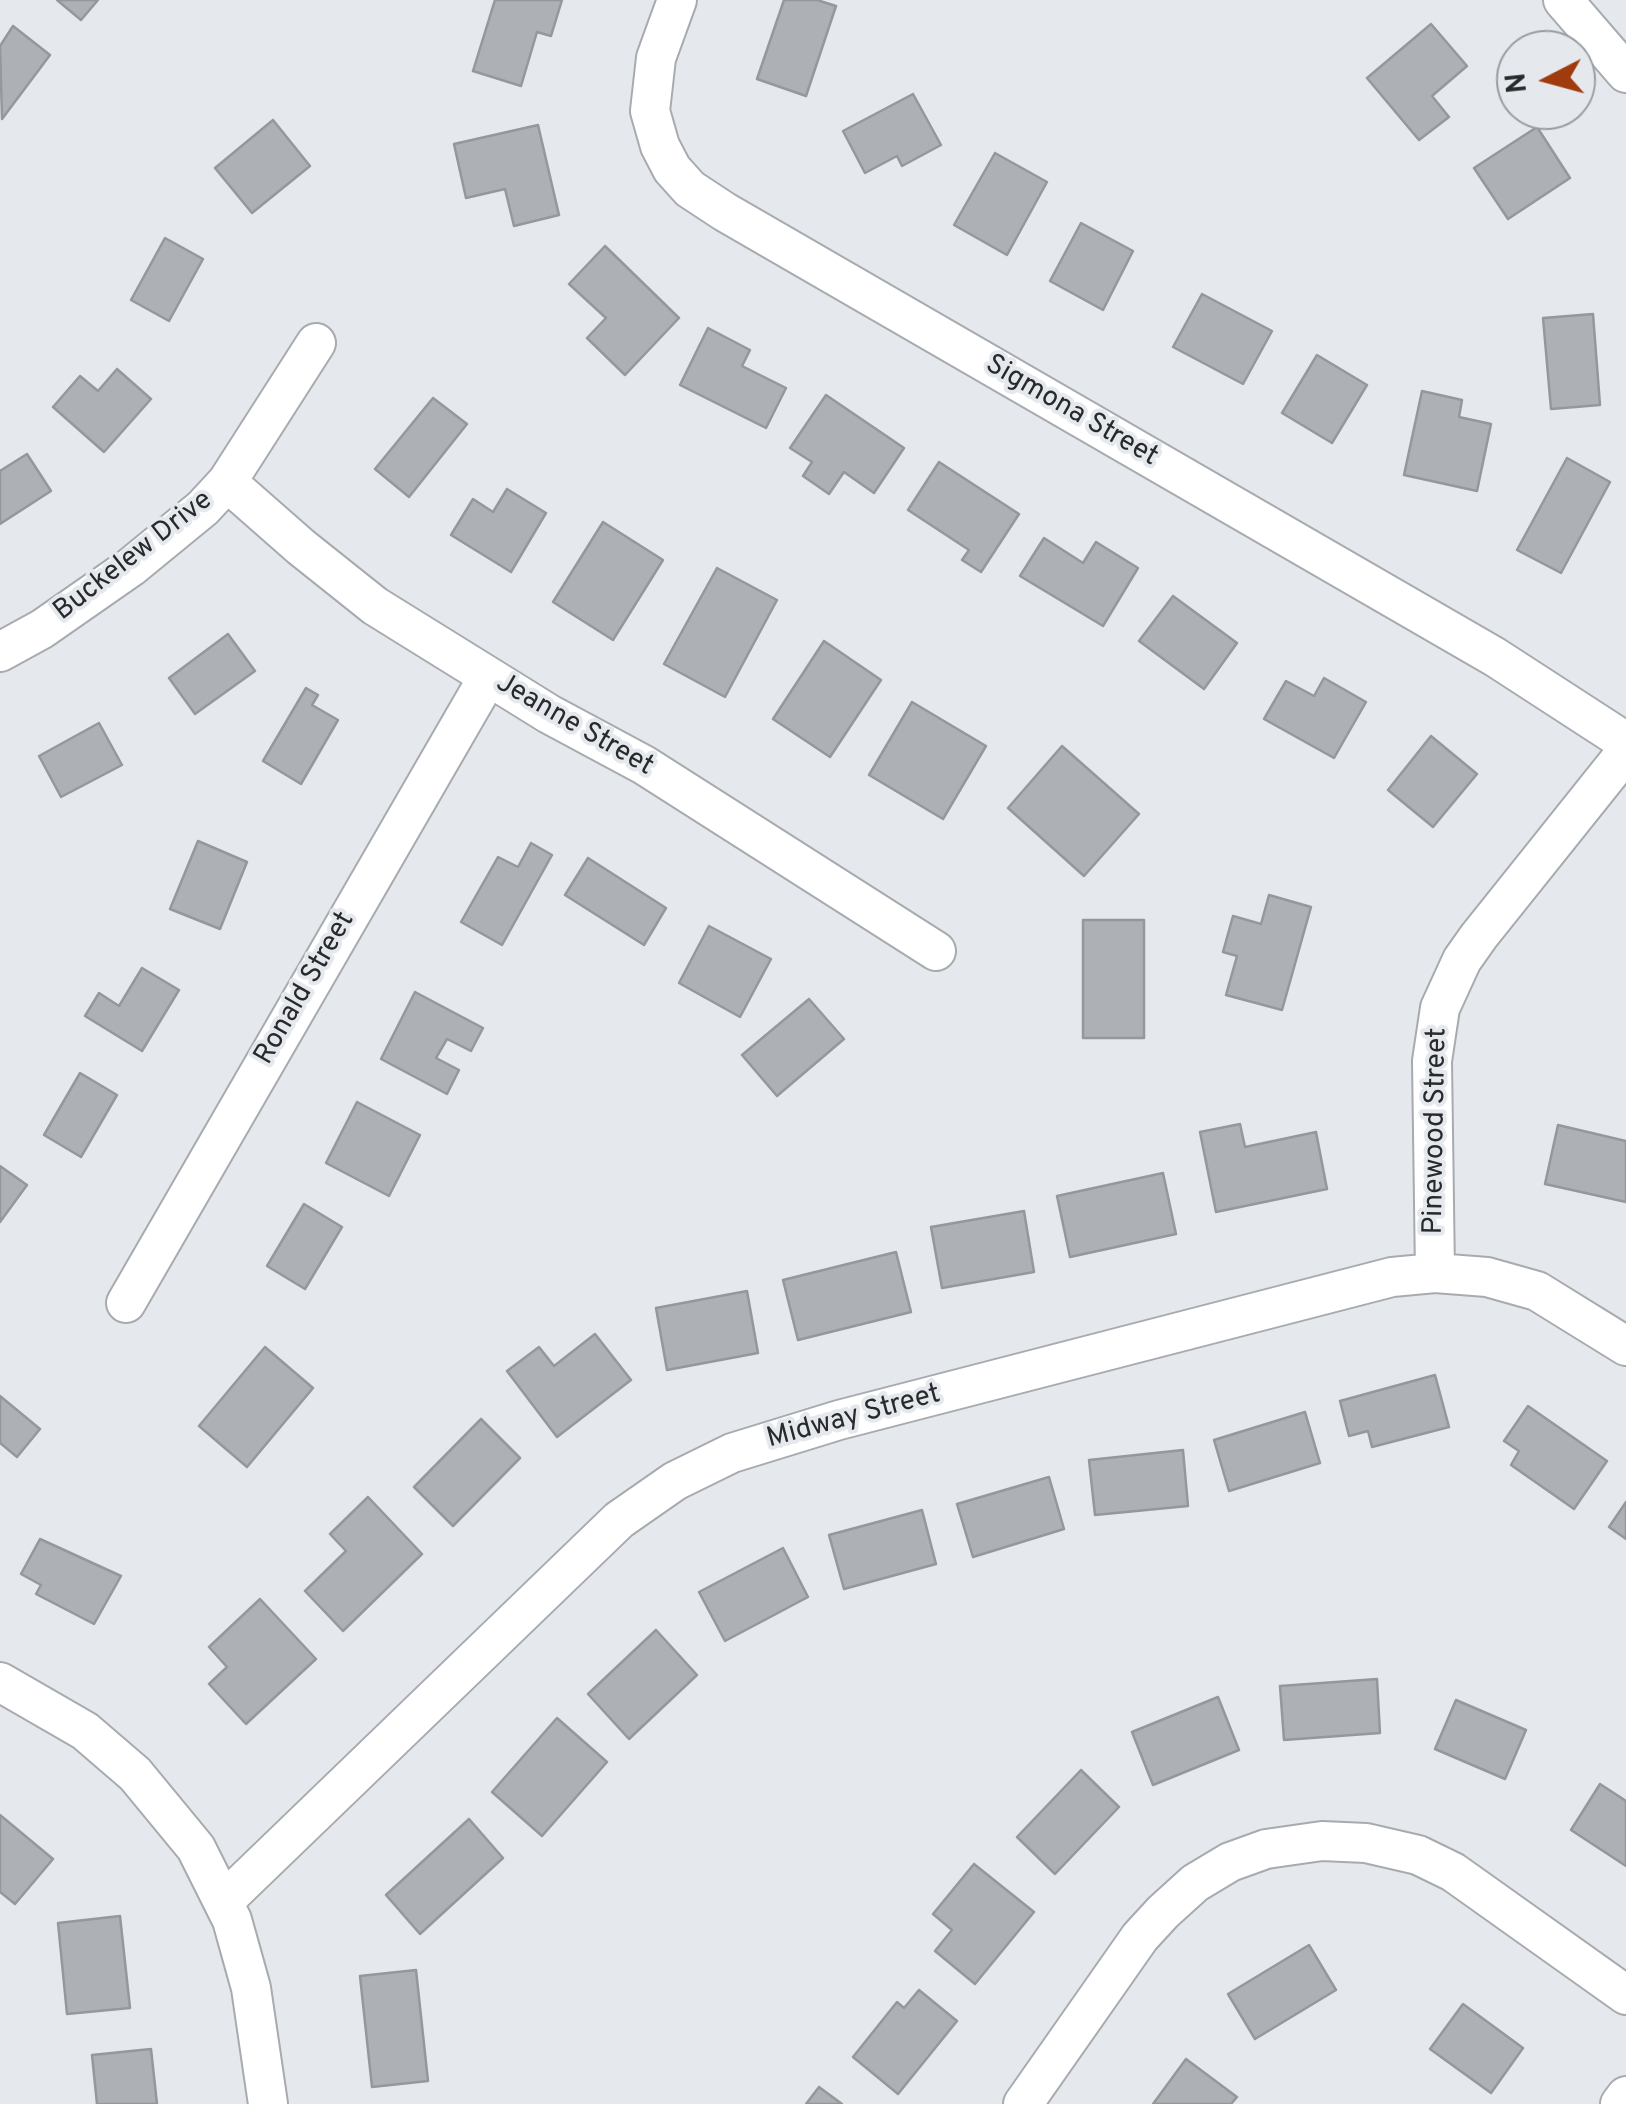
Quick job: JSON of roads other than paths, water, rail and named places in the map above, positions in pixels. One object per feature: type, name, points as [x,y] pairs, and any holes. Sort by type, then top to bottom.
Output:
[{"type":"street","name":"Sigmona Street","points":[[677,0],[656,58],[650,110],[660,146],[672,169],[690,189],[1495,657],[1626,742]]},
{"type":"street","points":[[1562,0],[1626,73]]},
{"type":"street","name":"Buckelew Drive","points":[[0,652],[42,629],[131,566],[203,508],[227,482],[316,342]]},
{"type":"street","name":"Jeanne Street","points":[[227,482],[376,606],[488,677],[644,765],[936,951]]},
{"type":"street","name":"Ronald Street","points":[[126,1303],[488,677]]},
{"type":"street","name":"Pinewood Street","points":[[1435,1273],[1432,1062],[1440,1008],[1478,936],[1626,752]]},
{"type":"street","name":"Midway Street","points":[[224,1901],[619,1520],[674,1481],[732,1453],[839,1420],[1392,1277],[1435,1273],[1487,1277],[1536,1292],[1626,1346]]},
{"type":"street","points":[[0,1682],[86,1731],[135,1774],[196,1848],[224,1901],[251,1988],[268,2104]]},
{"type":"street","points":[[1023,2104],[1140,1937],[1163,1912],[1195,1883],[1230,1862],[1266,1849],[1322,1841],[1366,1844],[1418,1856],[1453,1872],[1626,1995]]},
{"type":"street","points":[[1620,2104],[1626,2096]]}]
